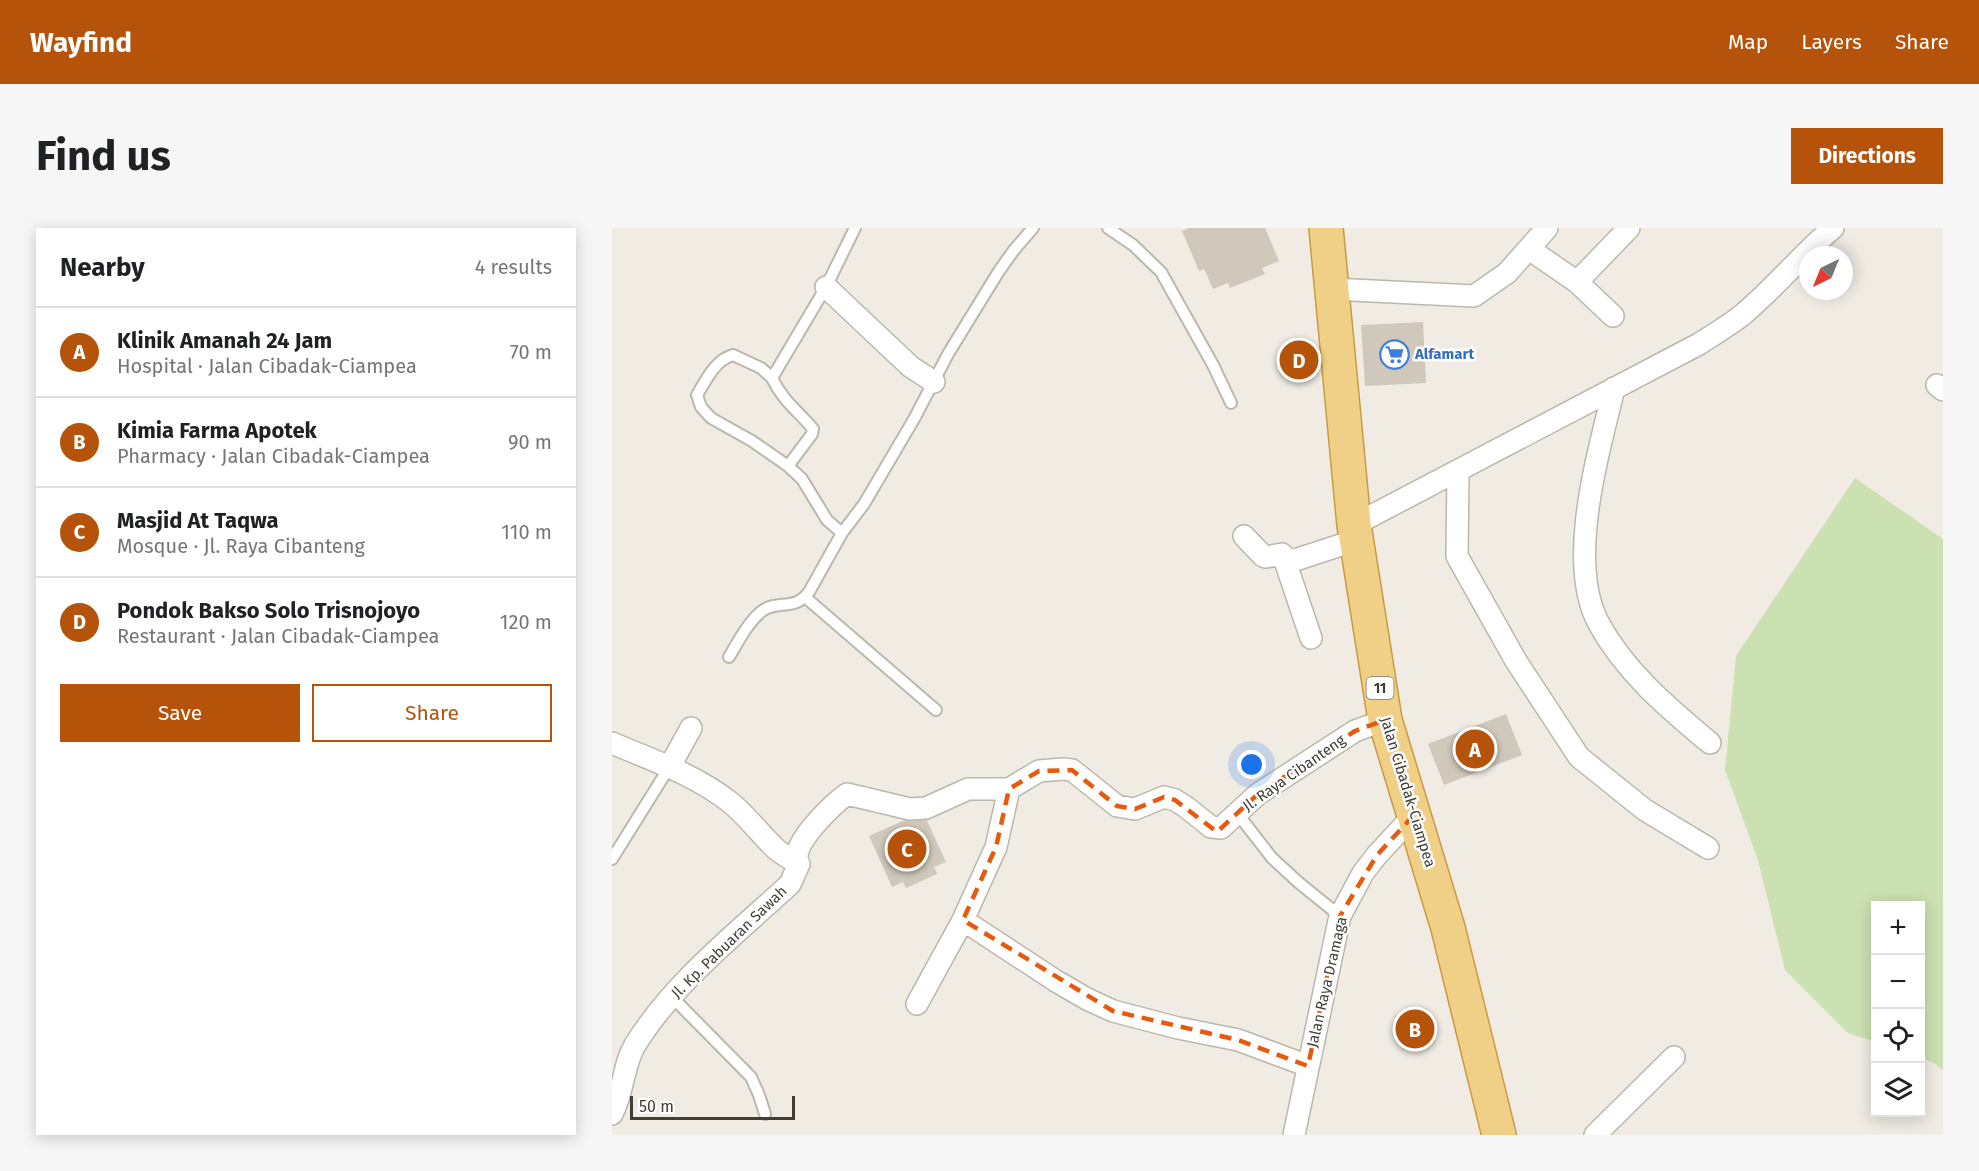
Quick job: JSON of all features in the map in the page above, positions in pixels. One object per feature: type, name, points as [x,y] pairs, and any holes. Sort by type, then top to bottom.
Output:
[{"type":"highway","name":"Jalan Cibadak-Ciampea","points":[[1326,228],[1355,532],[1385,720],[1448,928],[1499,1135]]},
{"type":"street","points":[[1332,288],[1474,296],[1507,273],[1547,228]]},
{"type":"street","points":[[1577,282],[1629,228]]},
{"type":"street","points":[[1285,561],[1298,559],[1355,532],[1458,471],[1698,344],[1740,317],[1833,228]]},
{"type":"street","points":[[1529,249],[1577,282],[1613,316]]},
{"type":"street","points":[[826,287],[911,367],[934,382]]},
{"type":"street","points":[[1614,388],[1597,457],[1588,518],[1585,555],[1587,582],[1592,604],[1598,621],[1643,683],[1710,743]]},
{"type":"street","points":[[1458,471],[1456,556],[1516,660],[1580,757],[1645,810],[1708,848]]},
{"type":"street","points":[[1244,536],[1263,556],[1282,554],[1311,638]]},
{"type":"street","name":"Jl. Raya Cibanteng","points":[[1009,789],[1039,771],[1063,769],[1072,771],[1117,806],[1136,808],[1164,797],[1175,800],[1211,827],[1221,828],[1258,794],[1355,731],[1385,720]]},
{"type":"street","points":[[670,766],[691,728]]},
{"type":"street","points":[[612,743],[670,766],[713,790],[731,803],[777,850],[798,864]]},
{"type":"street","points":[[798,864],[796,856],[802,842],[824,814],[847,794],[910,809],[926,808],[968,789],[1009,789],[996,847],[963,920],[917,1004]]},
{"type":"street","name":"Jalan Raya Dramaga","points":[[1294,1135],[1340,915],[1363,873],[1414,815]]},
{"type":"street","name":"Jl. Kp. Pabuaran Sawah","points":[[612,1114],[621,1095],[630,1056],[635,1045],[671,996],[790,884],[798,864]]},
{"type":"street","points":[[963,920],[1056,981],[1113,1011],[1178,1028],[1238,1040],[1308,1066]]},
{"type":"street","points":[[1595,1135],[1674,1057]]},
{"type":"lane","points":[[772,378],[826,287],[855,228]]},
{"type":"lane","points":[[729,657],[761,612],[773,605],[791,605],[805,597],[842,533],[864,504],[948,354],[999,272],[1033,228]]},
{"type":"lane","points":[[1108,228],[1133,245],[1161,272],[1213,365],[1231,403]]},
{"type":"lane","points":[[788,466],[812,434],[813,429],[788,402],[772,378],[760,368],[733,355],[724,357],[697,395],[701,407],[711,418],[752,441],[788,466],[802,479],[827,520],[842,533]]},
{"type":"lane","points":[[805,597],[936,710]]},
{"type":"lane","points":[[612,859],[670,766]]},
{"type":"lane","points":[[1237,813],[1272,858],[1340,915]]},
{"type":"lane","points":[[671,996],[751,1077],[765,1114]]},
{"type":"highlighted area","points":[[1385,720],[1414,815],[1377,855],[1340,916],[1308,1066],[1238,1040],[1113,1011],[963,920],[996,847],[1009,789],[1039,771],[1072,770],[1117,806],[1135,809],[1164,797],[1175,800],[1217,832],[1258,794],[1355,731]]},
{"type":"green space","points":[[1855,478],[1943,539],[1943,1070],[1925,1060],[1925,901],[1871,901],[1871,1041],[1848,1033],[1785,970],[1758,860],[1725,770],[1736,656]]},
{"type":"building","points":[[1189,228],[1265,228],[1279,261],[1262,268],[1265,274],[1230,288],[1228,283],[1213,289],[1204,269],[1199,271],[1182,231]]},
{"type":"building","name":"Alfamart","points":[[1423,322],[1426,383],[1365,386],[1361,325]]},
{"type":"building","points":[[1506,714],[1522,755],[1444,785],[1428,744]]},
{"type":"building","points":[[923,812],[946,862],[934,867],[937,874],[906,888],[903,882],[892,887],[869,836]]},
{"type":"building","points":[[1427,1008],[1435,1042],[1403,1050],[1395,1016]]},
{"type":"place","name":"Alfamart","points":[[1394,354]]},
{"type":"place","name":"Pondok Bakso Solo Trisnojoyo","points":[[1299,360]]},
{"type":"place","name":"Klinik Amanah 24 Jam","points":[[1475,749]]},
{"type":"place","name":"Masjid At Taqwa","points":[[907,849]]},
{"type":"place","name":"Kimia Farma Apotek","points":[[1415,1029]]}]
